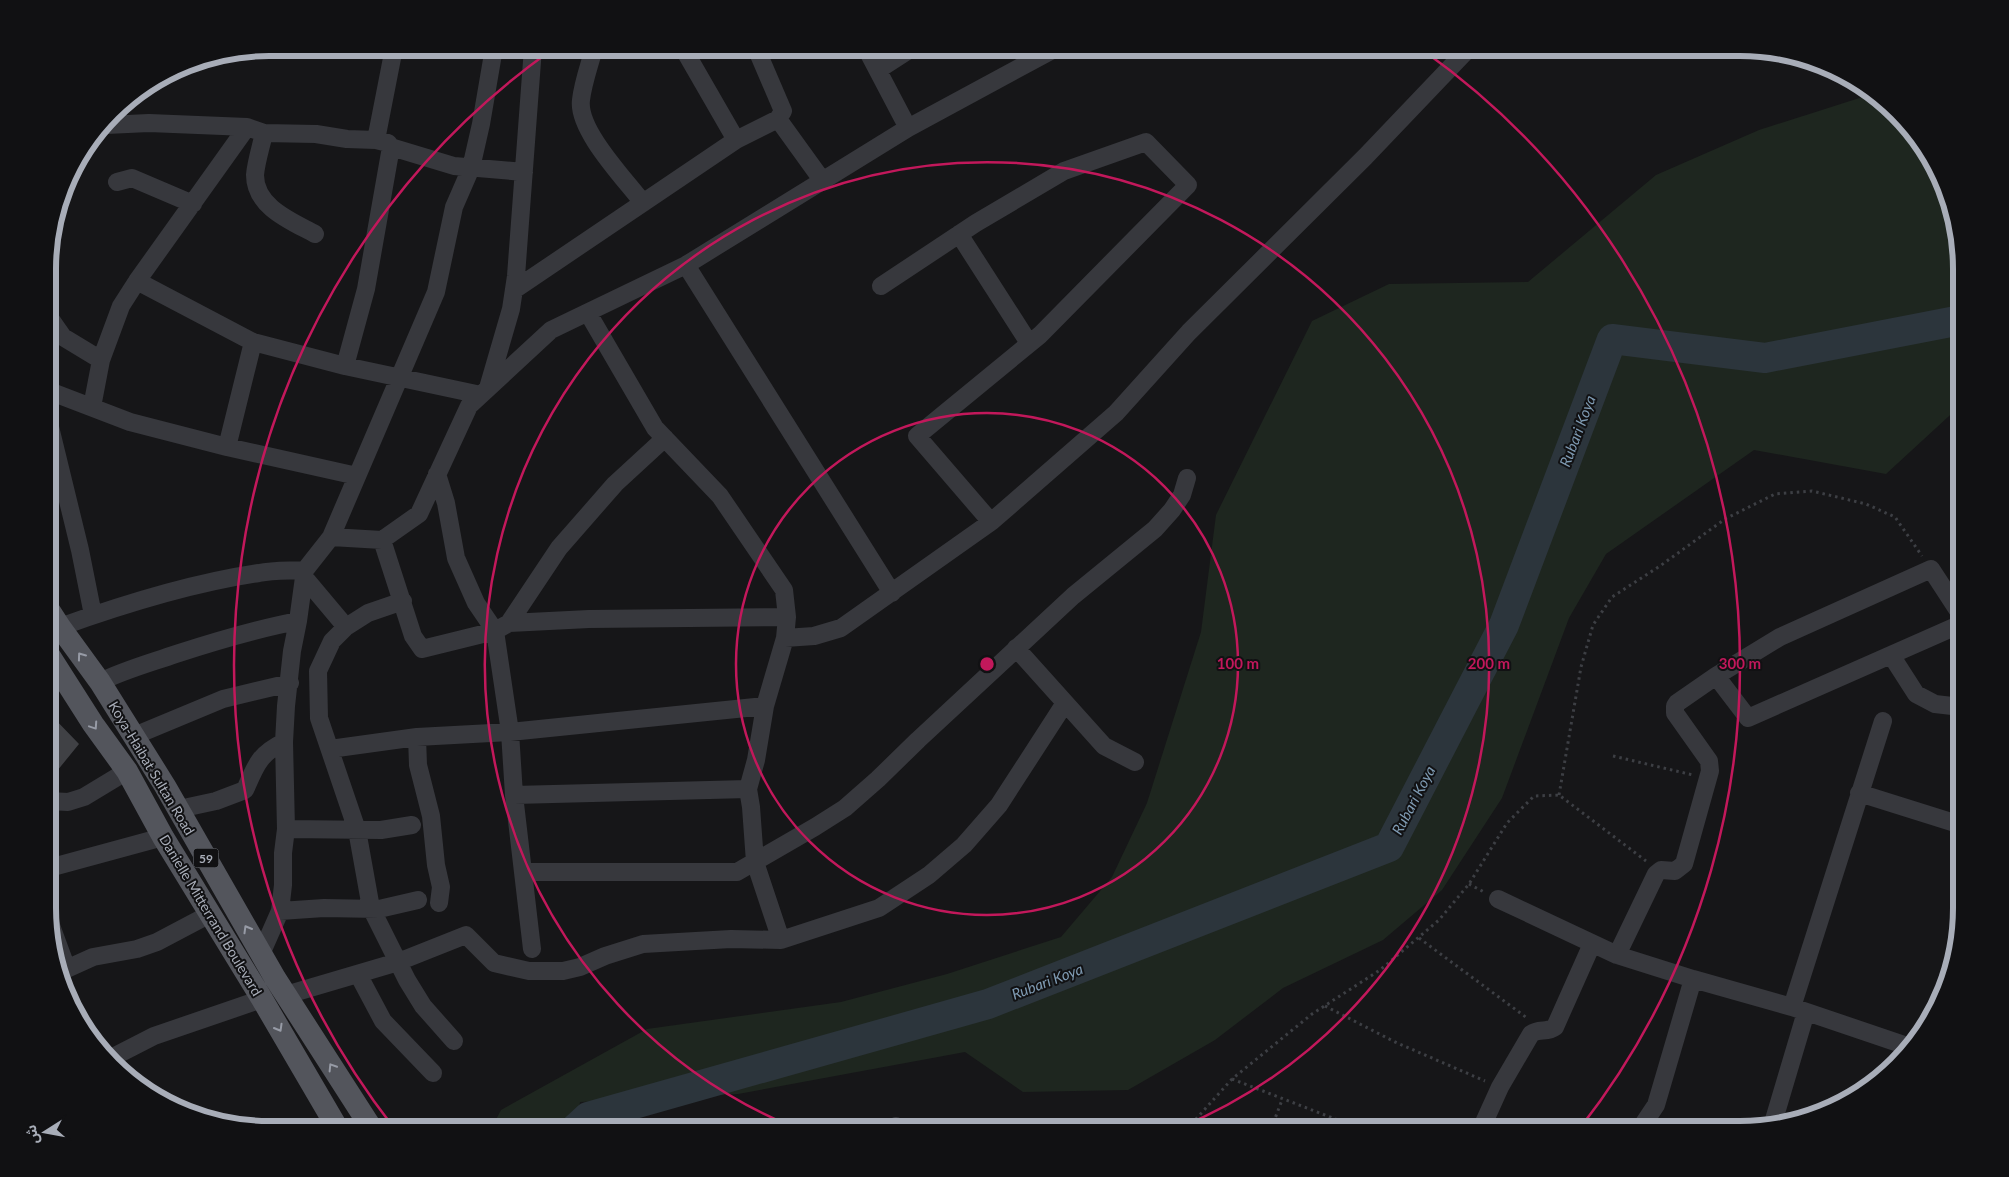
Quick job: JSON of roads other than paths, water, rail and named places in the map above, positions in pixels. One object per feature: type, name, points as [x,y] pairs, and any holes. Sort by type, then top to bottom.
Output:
[{"type":"main road","name":"Koya-Haibat Sultan Road","points":[[56,619],[100,682],[134,736],[261,954],[366,1121]]},
{"type":"main road","name":"Danielle Mitterrand Boulevard","points":[[56,666],[93,724],[127,771],[163,837],[262,999],[331,1121]]},
{"type":"street","points":[[345,366],[366,289],[393,56]]},
{"type":"street","points":[[261,954],[280,910],[283,885],[283,853],[286,829],[284,742],[292,651],[305,574],[331,537],[436,292],[454,207],[471,168],[493,56]]},
{"type":"street","points":[[331,537],[382,540],[419,514],[437,474],[479,396],[511,309],[514,290],[532,56]]},
{"type":"street","points":[[592,56],[580,101],[585,122],[596,144],[643,202]]},
{"type":"street","points":[[688,56],[736,140]]},
{"type":"street","points":[[514,290],[736,140],[778,118],[783,111],[759,56]]},
{"type":"street","points":[[870,56],[908,128]]},
{"type":"street","points":[[878,70],[900,56]]},
{"type":"street","points":[[479,396],[551,330],[686,265],[908,128],[1041,56]]},
{"type":"street","points":[[785,638],[814,636],[841,628],[991,522],[1116,413],[1188,332],[1365,157],[1461,56]]},
{"type":"street","points":[[778,118],[822,180]]},
{"type":"street","points":[[113,125],[149,123],[247,127],[264,133],[316,134],[384,144],[454,166],[524,172]]},
{"type":"street","points":[[92,407],[101,360],[121,306],[247,127]]},
{"type":"street","points":[[264,133],[255,175],[258,192],[268,206],[315,234]]},
{"type":"street","points":[[881,286],[959,234],[1064,171],[1146,142],[1188,184],[1040,335],[917,436],[991,522]]},
{"type":"street","points":[[117,182],[132,178],[192,204]]},
{"type":"street","points":[[959,234],[1029,344]]},
{"type":"street","points":[[686,265],[892,593]]},
{"type":"street","points":[[137,281],[253,342],[345,366],[479,396]]},
{"type":"street","points":[[588,313],[655,428],[720,496],[784,590],[787,616],[785,638],[765,706],[756,760],[748,789],[755,862],[781,940]]},
{"type":"street","points":[[56,327],[63,337],[101,360]]},
{"type":"street","points":[[227,447],[253,342]]},
{"type":"street","points":[[56,394],[130,422],[227,447],[357,476]]},
{"type":"street","points":[[532,949],[514,795],[502,627],[559,548],[614,484],[665,438]]},
{"type":"street","points":[[56,452],[80,550],[93,614]]},
{"type":"street","points":[[437,474],[446,503],[456,558],[476,603],[502,627]]},
{"type":"street","points":[[523,872],[737,872],[755,862],[845,808],[878,779],[1073,596],[1155,529],[1182,496],[1187,478]]},
{"type":"street","points":[[382,540],[413,636],[422,648],[502,627],[589,619],[787,616]]},
{"type":"street","points":[[1617,955],[1656,874],[1659,871],[1675,871],[1684,864],[1708,779],[1709,762],[1677,716],[1674,710],[1678,703],[1716,676],[1801,626],[1931,569],[1953,602]]},
{"type":"street","points":[[56,618],[93,614],[202,583],[261,572],[305,574],[346,627]]},
{"type":"street","points":[[403,601],[368,613],[346,627],[332,641],[318,671],[320,718],[357,830],[371,908],[407,980],[424,1006],[454,1041]]},
{"type":"street","points":[[100,682],[117,673],[205,645],[264,627],[298,621]]},
{"type":"street","points":[[1716,676],[1748,718],[1953,628]]},
{"type":"street","points":[[1016,648],[1104,746],[1135,762]]},
{"type":"street","points":[[1891,655],[1916,694],[1935,704],[1953,706]]},
{"type":"street","points":[[134,736],[223,698],[290,683]]},
{"type":"street","points":[[286,995],[398,962],[466,935],[494,963],[529,971],[563,972],[580,968],[605,956],[643,944],[731,939],[781,940],[879,908],[928,875],[964,846],[999,805],[1065,703]]},
{"type":"street","points":[[330,749],[417,737],[510,732],[765,706]]},
{"type":"street","points":[[1774,1118],[1799,1010],[1860,793],[1884,722]]},
{"type":"street","points":[[417,737],[418,765],[431,816],[436,865],[441,887],[439,903]]},
{"type":"street","points":[[178,809],[216,801],[245,790],[255,766],[268,749],[284,742]]},
{"type":"street","points":[[56,801],[68,802],[84,796],[127,771]]},
{"type":"street","points":[[514,795],[748,789]]},
{"type":"street","points":[[1860,793],[1953,822]]},
{"type":"street","points":[[286,829],[381,830],[412,825]]},
{"type":"street","points":[[56,866],[163,837]]},
{"type":"street","points":[[1498,899],[1617,955],[1693,980],[1799,1010],[1903,1045]]},
{"type":"street","points":[[280,910],[371,908],[418,900]]},
{"type":"street","points":[[66,970],[93,957],[137,949],[157,942],[210,914]]},
{"type":"street","points":[[1485,1121],[1500,1087],[1530,1034],[1537,1030],[1547,1031],[1555,1026],[1592,944]]},
{"type":"street","points":[[358,974],[383,1021],[433,1073]]},
{"type":"street","points":[[1645,1121],[1656,1105],[1693,980]]},
{"type":"street","points":[[116,1055],[154,1036],[262,999]]},
{"type":"waterway","name":"Rubari Koya","points":[[584,1121],[588,1117],[988,1004],[1389,847],[1504,625],[1612,339],[1765,358],[1953,322]]}]
